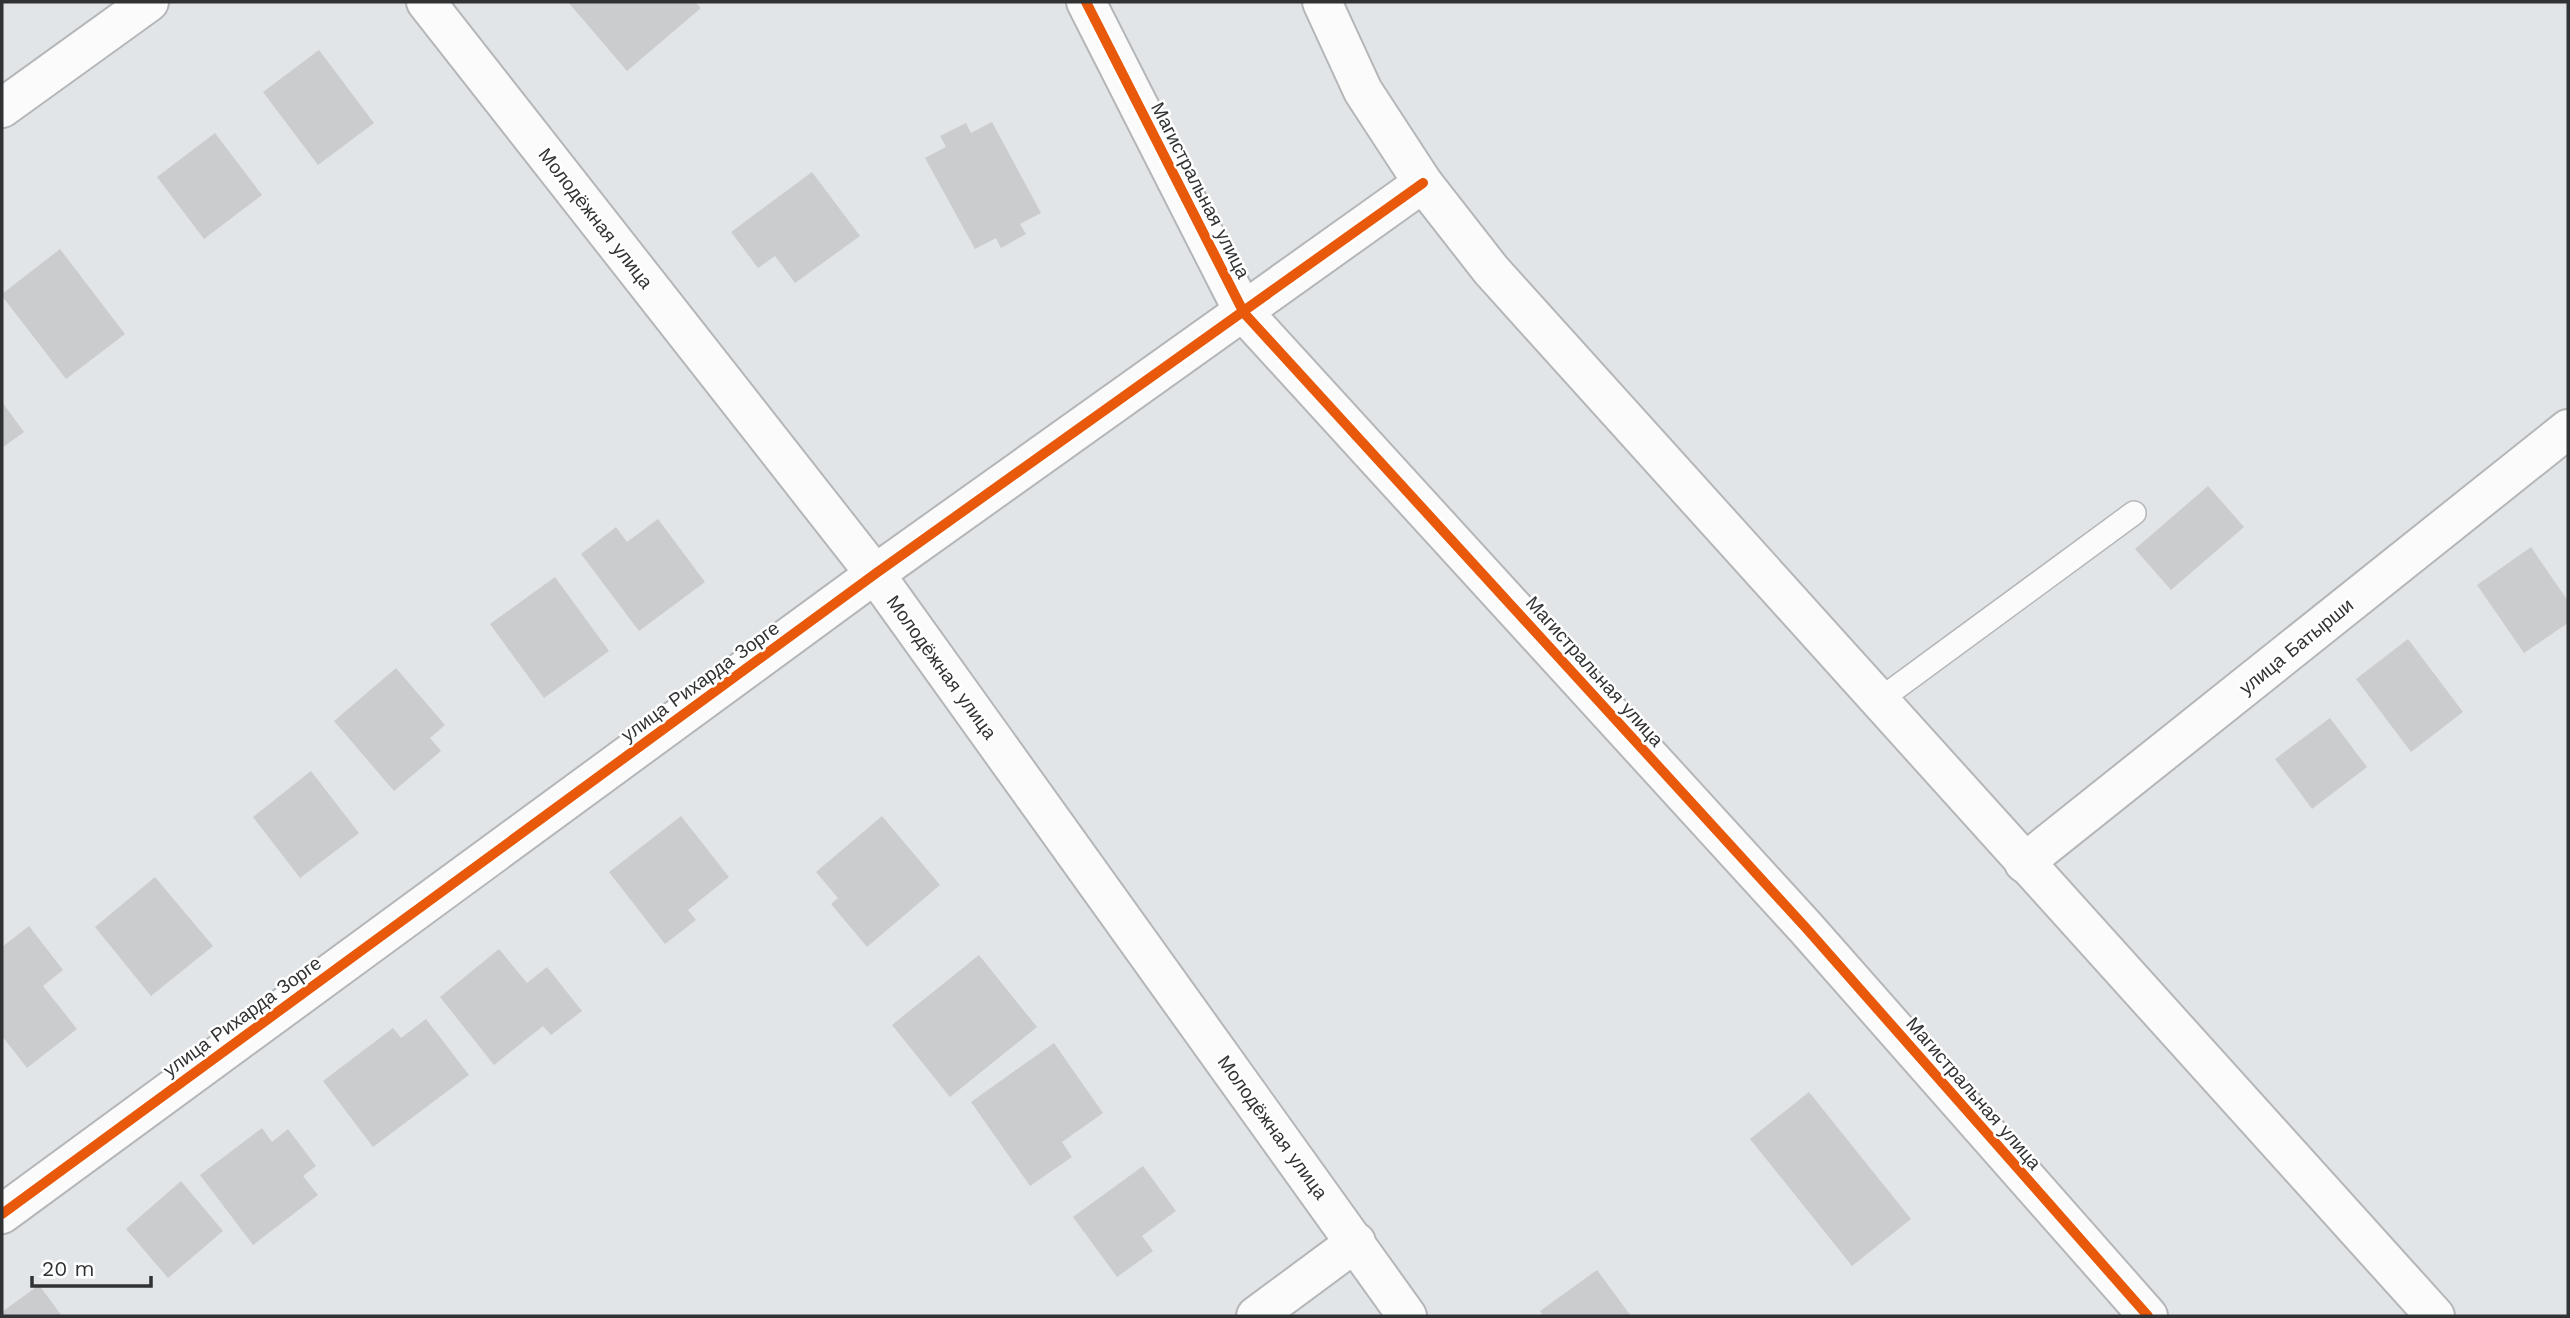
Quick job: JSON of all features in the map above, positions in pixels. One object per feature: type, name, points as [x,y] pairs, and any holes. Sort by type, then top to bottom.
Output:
[{"type":"street","points":[[2,108],[149,2]]},
{"type":"street","name":"Молодёжная улица","points":[[426,2],[875,574],[1407,1316]]},
{"type":"street","name":"Магистральная улица","points":[[1086,2],[1244,313],[1806,928],[2148,1316]]},
{"type":"street","points":[[1322,2],[1363,91],[1423,183],[1491,270],[2435,1316]]},
{"type":"street","name":"улица Рихарда Зорге","points":[[2,1214],[875,574],[1423,183]]},
{"type":"street","name":"улица Батырши","points":[[2024,863],[2568,429]]},
{"type":"street","points":[[1256,1316],[1356,1242]]},
{"type":"lane","points":[[1878,701],[2134,513]]},
{"type":"building","points":[[568,2],[695,2],[701,8],[627,71]]},
{"type":"building","points":[[319,50],[374,123],[318,165],[263,92]]},
{"type":"building","points":[[992,122],[1041,213],[1020,224],[1026,234],[1001,248],[996,238],[975,249],[925,158],[946,147],[940,136],[966,123],[971,133]]},
{"type":"building","points":[[215,133],[262,195],[204,239],[157,177]]},
{"type":"building","points":[[812,172],[860,236],[795,283],[775,256],[758,268],[731,232]]},
{"type":"building","points":[[60,249],[125,334],[66,379],[2,296]]},
{"type":"building","points":[[2,402],[24,432],[2,448]]},
{"type":"building","points":[[2208,486],[2244,527],[2171,590],[2135,549]]},
{"type":"building","points":[[658,519],[705,582],[639,631],[581,554],[616,527],[627,542]]},
{"type":"building","points":[[2531,547],[2568,601],[2568,623],[2524,653],[2477,585]]},
{"type":"building","points":[[555,577],[609,651],[544,698],[490,624]]},
{"type":"building","points":[[2408,639],[2463,712],[2411,752],[2356,679]]},
{"type":"building","points":[[396,668],[445,725],[430,738],[441,751],[394,791],[334,721]]},
{"type":"building","points":[[2330,718],[2367,767],[2312,809],[2275,759]]},
{"type":"building","points":[[311,771],[359,833],[300,878],[253,817]]},
{"type":"building","points":[[681,816],[729,877],[688,910],[696,920],[665,944],[609,872]]},
{"type":"building","points":[[882,816],[940,885],[867,947],[831,904],[838,898],[816,872]]},
{"type":"building","points":[[155,877],[213,946],[151,996],[95,927]]},
{"type":"building","points":[[29,926],[63,970],[43,986],[77,1029],[27,1068],[2,1036],[2,947]]},
{"type":"building","points":[[499,949],[527,983],[547,967],[582,1011],[551,1035],[543,1026],[494,1065],[440,997]]},
{"type":"building","points":[[979,955],[1037,1027],[950,1097],[892,1025]]},
{"type":"building","points":[[426,1019],[469,1075],[373,1147],[323,1081],[393,1028],[401,1038]]},
{"type":"building","points":[[1054,1043],[1103,1113],[1062,1142],[1072,1157],[1030,1186],[971,1102]]},
{"type":"building","points":[[1809,1092],[1911,1219],[1852,1266],[1750,1139]]},
{"type":"building","points":[[262,1128],[272,1142],[288,1129],[316,1166],[303,1176],[318,1195],[253,1245],[200,1175]]},
{"type":"building","points":[[1143,1166],[1176,1211],[1142,1236],[1153,1251],[1117,1277],[1073,1217]]},
{"type":"building","points":[[181,1181],[223,1231],[168,1278],[126,1229]]},
{"type":"building","points":[[1597,1270],[1631,1316],[1543,1316],[1540,1311]]},
{"type":"building","points":[[39,1285],[62,1316],[2,1316],[2,1312]]},
{"type":"cycle path","points":[[1086,2],[1244,313],[1806,928],[2148,1316]]},
{"type":"cycle path","points":[[2,1214],[875,574],[1423,183]]}]
